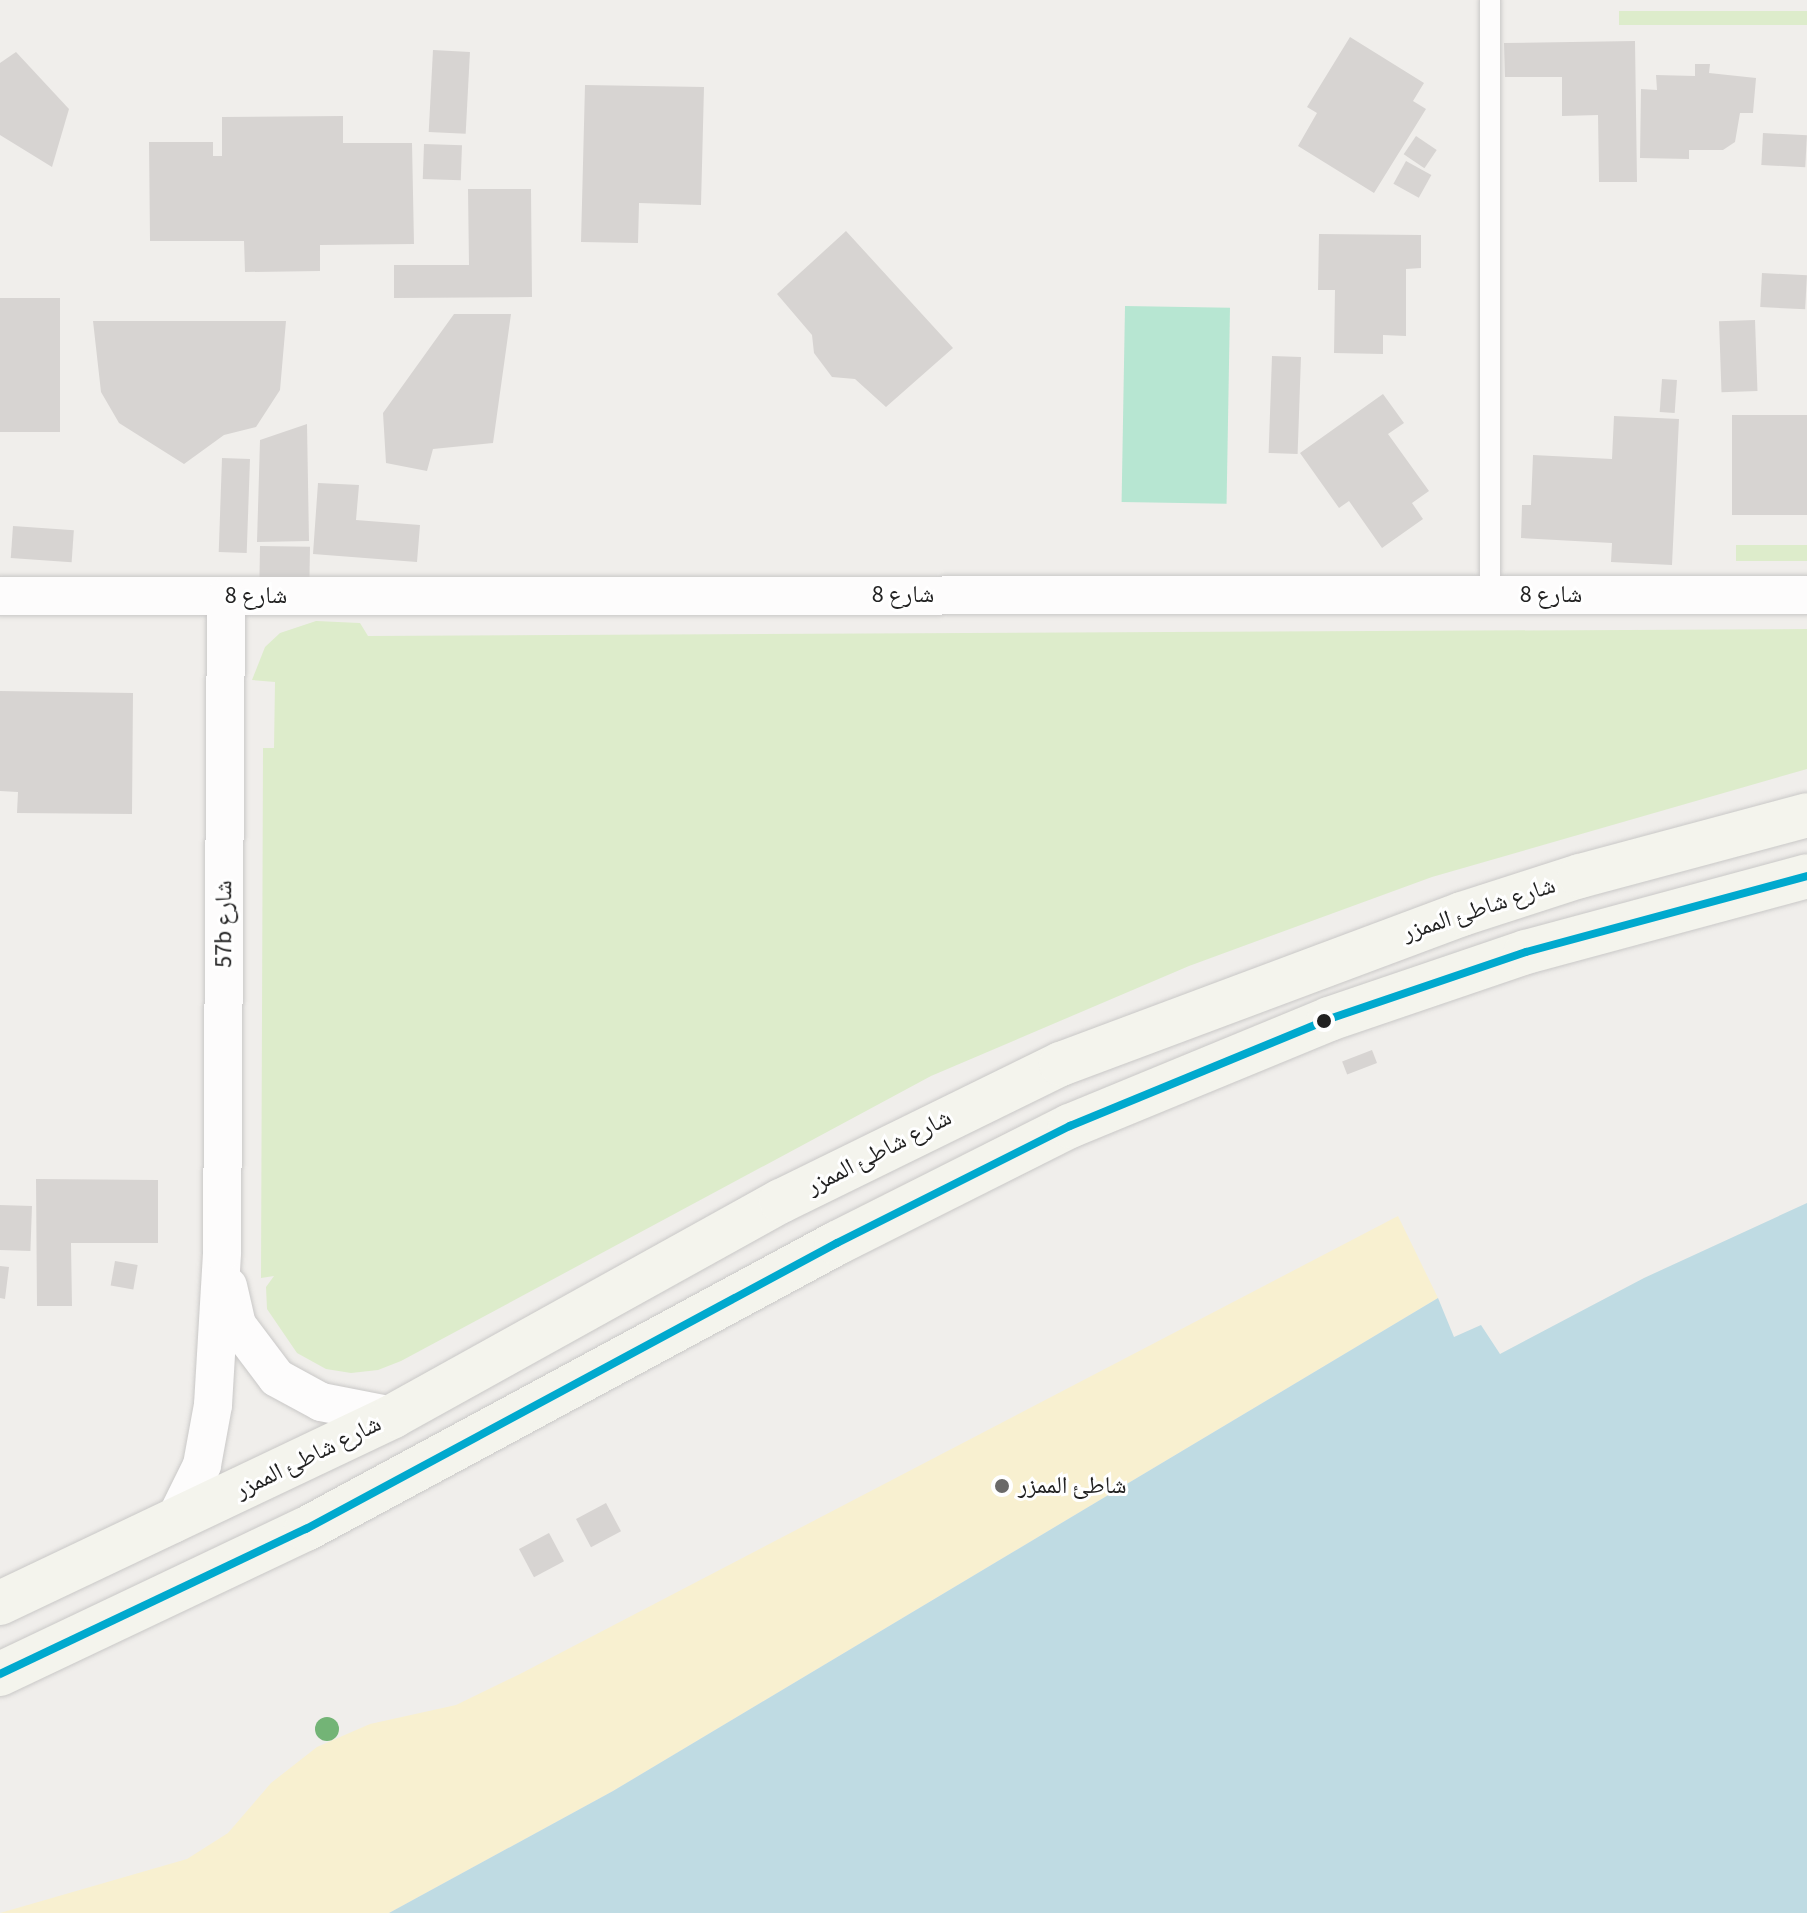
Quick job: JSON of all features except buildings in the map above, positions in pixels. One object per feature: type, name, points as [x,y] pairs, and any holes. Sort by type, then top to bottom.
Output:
[{"type":"main road","name":"شارع شاطئ الممزر","points":[[0,1603],[173,1524],[393,1416],[781,1201],[1061,1064],[1462,914],[1580,876],[1807,815]]},
{"type":"main road","points":[[0,1674],[306,1529],[837,1243],[1070,1126],[1359,1009],[1526,952],[1807,876]]},
{"type":"street","name":"شارع 8","points":[[0,596],[1807,595]]},
{"type":"street","name":"57b شارع","points":[[173,1524],[210,1439],[222,1252],[226,596]]},
{"type":"street","name":"57b شارع","points":[[222,1252],[237,1325],[277,1378],[321,1402],[393,1416]]},
{"type":"lane","points":[[1490,0],[1490,595]]},
{"type":"green space","points":[[1619,11],[1807,11],[1807,25],[1619,25]]},
{"type":"green space","points":[[1125,306],[1230,308],[1227,504],[1122,502]]},
{"type":"green space","points":[[1736,545],[1807,545],[1807,561],[1736,561]]},
{"type":"green space","points":[[316,621],[360,623],[368,636],[1807,629],[1807,769],[1432,877],[1189,966],[931,1076],[401,1361],[378,1370],[351,1373],[326,1369],[297,1353],[267,1309],[266,1287],[274,1276],[261,1278],[263,748],[274,748],[275,682],[252,680],[265,647],[280,633]]},
{"type":"sand","name":"شاطئ الممزر","points":[[1398,1216],[1438,1298],[613,1791],[389,1913],[0,1913],[187,1859],[228,1833],[271,1783],[317,1747],[370,1724],[456,1705],[520,1674]]},
{"type":"water","points":[[1807,1203],[1807,1913],[389,1913],[613,1791],[1438,1298],[1454,1337],[1481,1325],[1500,1354],[1644,1278]]},
{"type":"transit line","points":[[0,1674],[306,1529],[837,1243],[1070,1126],[1329,1019],[1526,952],[1807,876]]},
{"type":"place","name":"شاطئ الممزر","points":[[1002,1486]]}]
